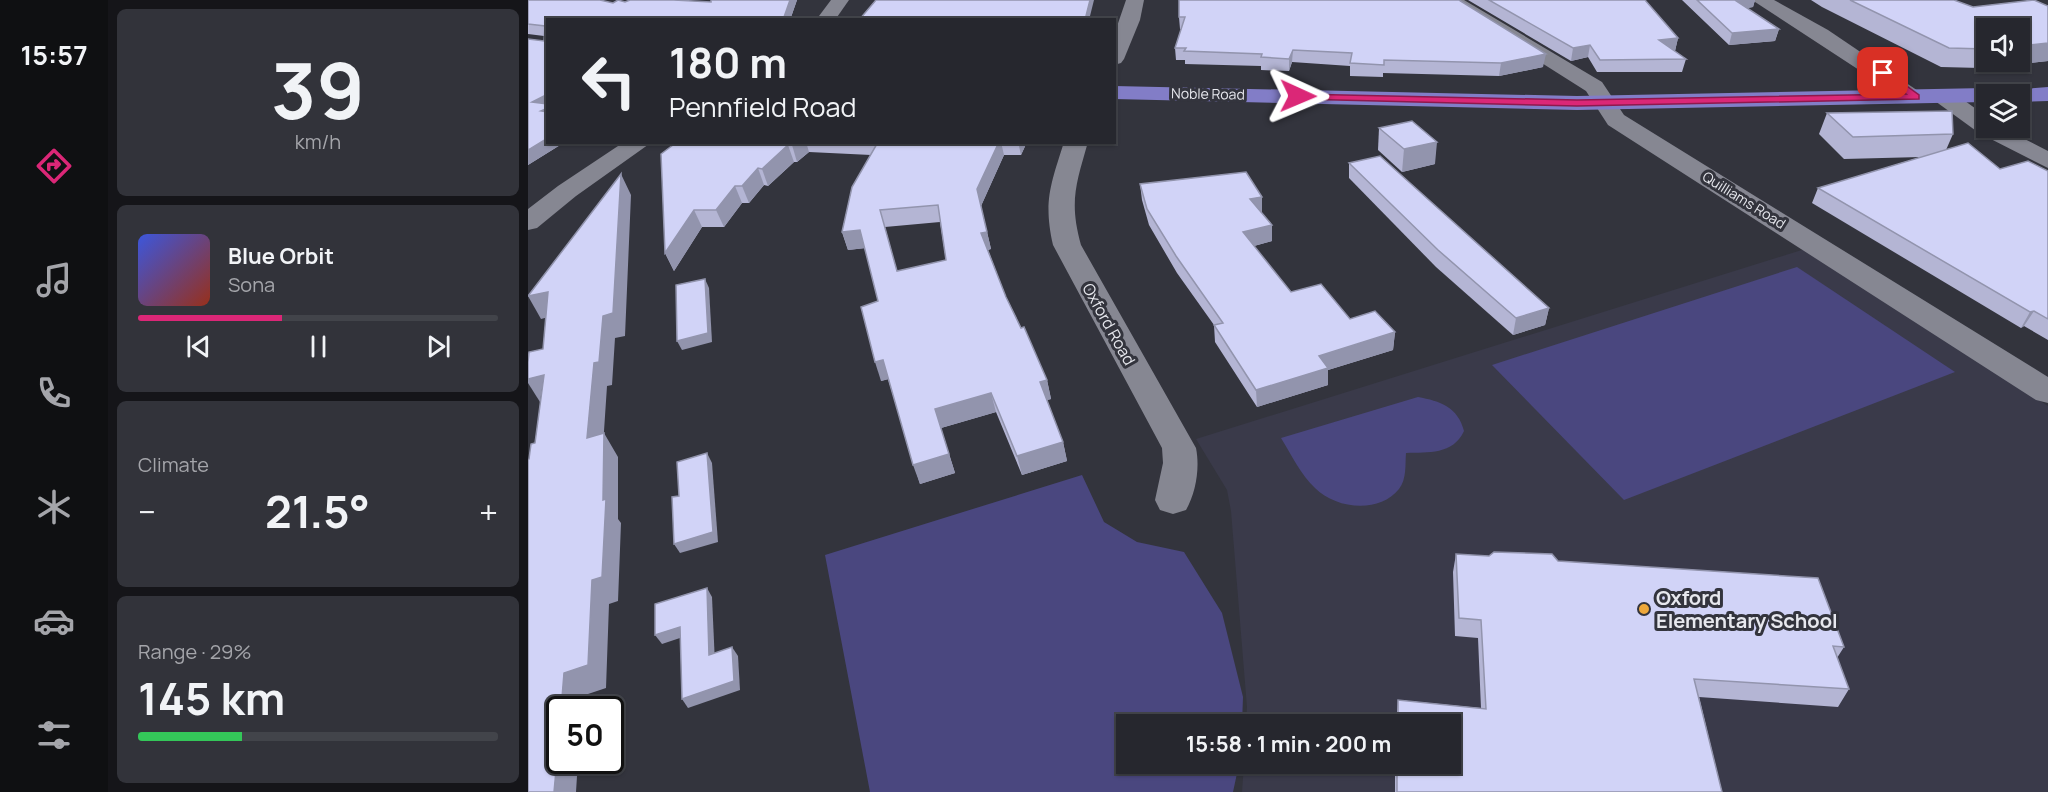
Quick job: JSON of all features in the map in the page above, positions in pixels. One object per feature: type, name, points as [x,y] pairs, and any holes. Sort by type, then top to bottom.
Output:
[{"type":"main road","name":"Noble Road","points":[[1116,92],[1604,103],[1976,95]]},
{"type":"main road","points":[[2030,95],[2048,94]]},
{"type":"street","points":[[826,18],[840,0]]},
{"type":"street","points":[[1116,54],[1128,26],[1135,0]]},
{"type":"street","name":"Quilliams Road","points":[[1451,0],[1592,86],[1616,120],[2048,392]]},
{"type":"street","points":[[1761,0],[1821,34],[1916,97]]},
{"type":"street","points":[[1943,96],[1976,119]]},
{"type":"street","points":[[2007,138],[2048,161]]},
{"type":"street","points":[[528,222],[567,191],[638,144]]},
{"type":"street","name":"Oxford Road","points":[[1075,144],[1061,191],[1060,218],[1065,241],[1081,276],[1179,448],[1181,463],[1173,500]]},
{"type":"shaded area","name":"Oxford Elementary School","points":[[1805,249],[2048,406],[2048,792],[1242,792],[1243,774],[1461,774],[1461,714],[1247,714],[1231,511],[1227,490],[1196,439]]},
{"type":"shaded area","points":[[1797,267],[1955,372],[1624,500],[1492,365]]},
{"type":"shaded area","points":[[1418,397],[1447,406],[1457,416],[1464,431],[1459,439],[1447,448],[1431,452],[1406,453],[1402,485],[1391,497],[1380,502],[1357,506],[1334,501],[1324,495],[1305,477],[1281,438]]},
{"type":"shaded area","points":[[1082,475],[1104,522],[1137,542],[1184,552],[1222,613],[1243,697],[1242,714],[1116,714],[1116,774],[1237,774],[1233,792],[870,792],[825,555]]},
{"type":"building","points":[[528,0],[600,0],[613,3],[618,0],[625,2],[674,0],[711,2],[711,0],[790,0],[784,18],[546,18],[546,95],[532,102],[546,104],[546,109],[541,111],[546,112],[546,139],[528,150],[528,39],[544,41],[545,26],[528,24]]},
{"type":"building","points":[[876,0],[1090,0],[1086,18],[861,18]]},
{"type":"building","points":[[1179,0],[1459,0],[1546,54],[1501,63],[1384,60],[1384,65],[1350,63],[1352,53],[1293,50],[1289,59],[1261,57],[1262,54],[1184,51],[1186,48],[1175,48],[1185,17],[1179,17]]},
{"type":"building","points":[[1489,0],[1645,0],[1678,38],[1659,40],[1686,59],[1600,60],[1590,45],[1573,48]]},
{"type":"building","points":[[1697,0],[1735,0],[1779,29],[1732,33]]},
{"type":"building","points":[[1850,0],[1954,0],[1973,7],[2034,0],[2048,6],[2048,43],[2030,45],[2030,18],[1976,18],[1976,49],[1949,48]]},
{"type":"building","points":[[1952,111],[1953,134],[1853,137],[1827,113]]},
{"type":"building","points":[[1412,121],[1437,142],[1404,149],[1379,128]]},
{"type":"building","points":[[1968,143],[2000,169],[2028,161],[2048,171],[2048,319],[2034,311],[2030,312],[1818,188]]},
{"type":"building","points":[[674,144],[793,144],[788,145],[762,169],[758,168],[742,186],[735,186],[716,210],[694,210],[665,253],[661,154]]},
{"type":"building","points":[[877,144],[998,144],[977,189],[987,232],[981,233],[1006,297],[1021,328],[1024,327],[1047,380],[1040,382],[1063,442],[1017,456],[991,393],[935,409],[949,454],[913,465],[883,360],[875,362],[861,307],[878,301],[860,230],[842,232],[852,187]],"holes":[[[938,205],[946,260],[897,271],[880,210]]]},
{"type":"building","points":[[1380,156],[1549,308],[1516,318],[1438,250],[1349,163]]},
{"type":"building","points":[[1246,172],[1262,197],[1250,199],[1272,225],[1243,232],[1291,292],[1321,284],[1350,319],[1375,311],[1395,332],[1319,356],[1328,368],[1256,390],[1214,325],[1223,323],[1176,256],[1147,209],[1140,184]]},
{"type":"building","points":[[621,174],[613,313],[603,316],[599,362],[594,363],[587,438],[604,433],[603,500],[606,499],[602,577],[592,580],[588,665],[564,673],[562,696],[546,696],[546,774],[556,774],[554,792],[528,792],[528,460],[531,444],[535,443],[544,375],[528,379],[528,362],[529,352],[543,349],[548,292],[528,296]]},
{"type":"building","points":[[705,279],[708,333],[677,341],[676,285]]},
{"type":"building","points":[[707,453],[713,532],[674,544],[672,497],[679,496],[677,462]]},
{"type":"building","points":[[1494,552],[1552,554],[1558,561],[1818,578],[1844,647],[1833,646],[1849,689],[1694,679],[1722,792],[1397,792],[1397,774],[1461,774],[1461,714],[1398,714],[1398,700],[1486,709],[1481,620],[1459,618],[1456,554],[1489,556]]},
{"type":"building","points":[[707,588],[709,655],[732,647],[734,681],[682,699],[680,627],[655,635],[655,604]]},
{"type":"place","name":"Oxford Elementary School","points":[[1644,609]]},
{"type":"route","points":[[1298,96],[1577,103],[1916,97],[1883,73]]}]
